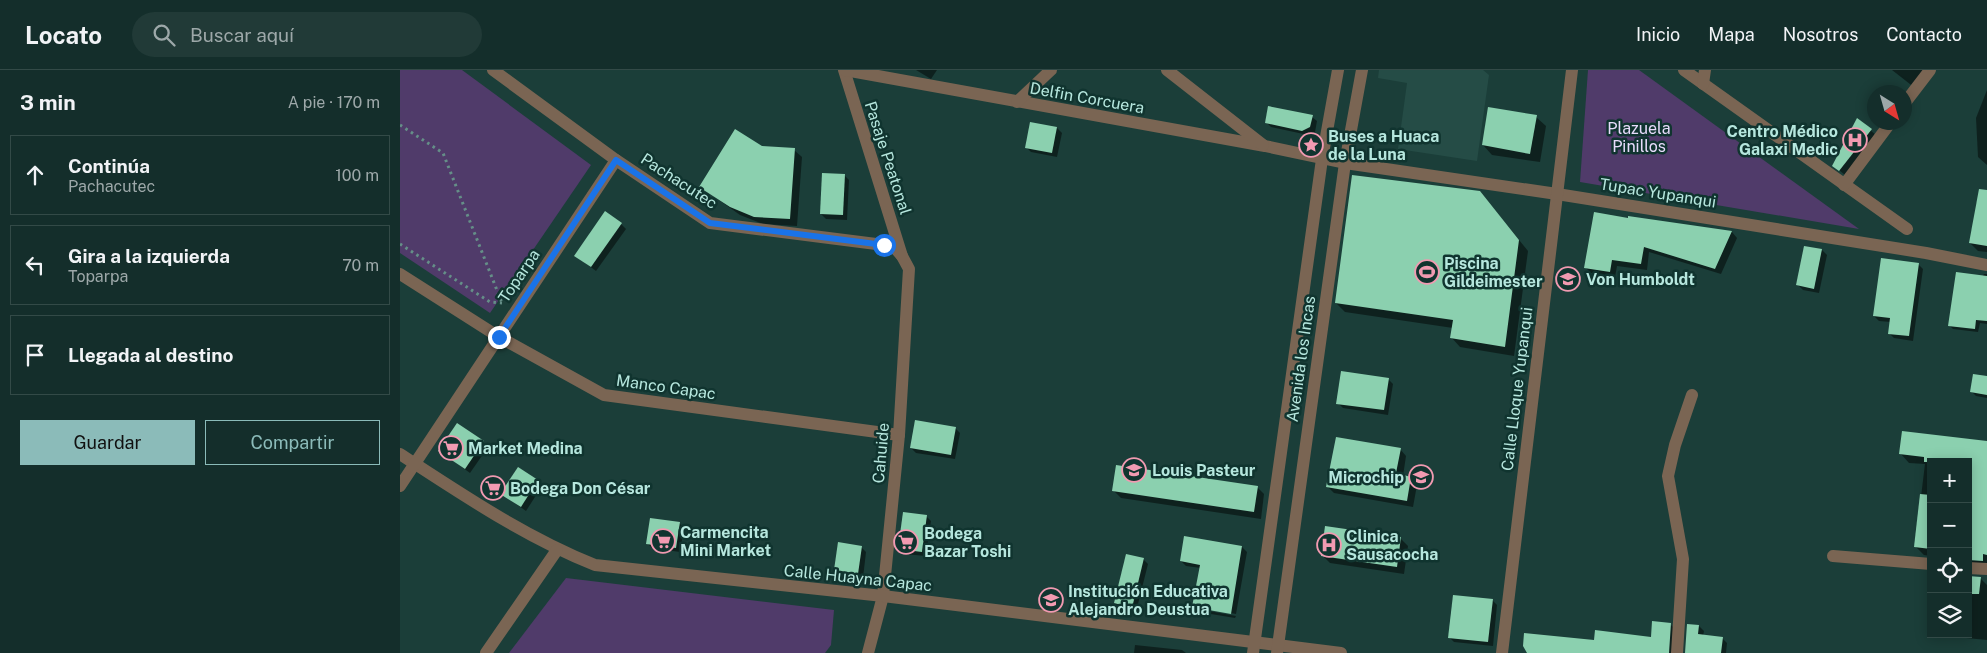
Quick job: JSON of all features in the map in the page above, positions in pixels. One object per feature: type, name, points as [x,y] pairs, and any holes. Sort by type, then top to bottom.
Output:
[{"type":"street","name":"Pachacutec","points":[[494,70],[616,160],[710,223],[884,245],[895,248],[902,256]]},
{"type":"street","name":"Delfin Corcuera","points":[[844,70],[1265,146],[1322,159]]},
{"type":"street","name":"Pasaje Peatonal","points":[[844,70],[902,256]]},
{"type":"street","points":[[1017,102],[1051,70]]},
{"type":"street","points":[[1167,70],[1265,146]]},
{"type":"street","name":"Avenida los Incas","points":[[1254,648],[1322,159],[1338,70]]},
{"type":"street","name":"Avenida los Incas","points":[[1277,649],[1345,163],[1362,70]]},
{"type":"street","name":"Calle Lloque Yupanqui","points":[[1502,653],[1572,70]]},
{"type":"street","points":[[1684,70],[1907,230]]},
{"type":"street","points":[[1703,84],[1705,70]]},
{"type":"street","points":[[1912,94],[1930,70]]},
{"type":"street","points":[[1844,185],[1885,130]]},
{"type":"street","name":"Tupac Yupanqui","points":[[1322,159],[1557,194],[1926,253],[1987,266]]},
{"type":"street","name":"Toparpa","points":[[400,486],[616,160]]},
{"type":"street","name":"Cahuide","points":[[868,653],[883,596],[900,435],[910,281],[909,269],[902,256]]},
{"type":"street","name":"Manco Capac","points":[[400,274],[499,337],[604,395],[900,435]]},
{"type":"street","points":[[1677,653],[1683,559],[1668,476],[1675,445],[1692,395]]},
{"type":"street","name":"Calle Huayna Capac","points":[[400,454],[557,550],[595,565],[883,596],[1254,648],[1340,653]]},
{"type":"street","points":[[486,653],[557,550]]},
{"type":"street","points":[[1833,556],[1927,564]]},
{"type":"street","points":[[1972,568],[1987,569]]},
{"type":"path","points":[[400,124],[443,153],[502,303]]},
{"type":"path","points":[[400,244],[490,302],[502,303]]},
{"type":"path","points":[[502,303],[507,295]]},
{"type":"shaded area","points":[[1379,70],[1483,70],[1489,75],[1477,161],[1398,149],[1407,83],[1378,78]]},
{"type":"green space","points":[[400,70],[462,70],[591,165],[490,313],[400,253]]},
{"type":"green space","name":"Plazuela Pinillos","points":[[1588,70],[1639,70],[1859,229],[1580,182]]},
{"type":"green space","points":[[566,578],[834,610],[831,645],[825,653],[509,653]]},
{"type":"building","points":[[1268,106],[1313,115],[1310,127],[1302,131],[1265,123]]},
{"type":"building","points":[[1488,107],[1537,115],[1530,154],[1482,145]]},
{"type":"building","name":"Centro Médico Galaxi Medic","points":[[1857,118],[1867,125],[1867,130],[1871,130],[1839,171],[1832,166]]},
{"type":"building","points":[[1030,122],[1057,127],[1052,153],[1025,148]]},
{"type":"building","points":[[735,129],[762,146],[795,148],[790,219],[754,217],[730,207],[699,187]]},
{"type":"building","points":[[822,173],[845,174],[843,215],[820,214]]},
{"type":"building","name":"Piscina Gildeimester","points":[[1352,175],[1480,191],[1519,240],[1505,347],[1450,338],[1453,320],[1335,303]]},
{"type":"building","points":[[1979,189],[1987,190],[1987,246],[1969,243]]},
{"type":"building","points":[[605,211],[622,223],[591,267],[574,256]]},
{"type":"building","points":[[1594,212],[1732,231],[1715,269],[1644,247],[1641,264],[1612,260],[1610,272],[1584,268]]},
{"type":"building","points":[[1804,246],[1822,249],[1814,289],[1796,285]]},
{"type":"building","points":[[1881,258],[1919,263],[1909,336],[1888,334],[1890,318],[1873,316]]},
{"type":"building","points":[[1956,272],[1987,276],[1987,321],[1976,320],[1975,329],[1948,326]]},
{"type":"building","points":[[1341,371],[1389,378],[1384,410],[1336,404]]},
{"type":"building","points":[[1973,374],[1987,376],[1987,395],[1970,392]]},
{"type":"building","points":[[915,420],[956,427],[951,455],[910,448]]},
{"type":"building","points":[[457,423],[484,441],[465,469],[438,451]]},
{"type":"building","points":[[1902,431],[1987,441],[1987,555],[1983,554],[1983,561],[1972,560],[1972,458],[1927,458],[1927,462],[1924,462],[1924,457],[1899,454]]},
{"type":"building","points":[[1336,437],[1401,448],[1396,473],[1411,477],[1407,501],[1326,487]]},
{"type":"building","points":[[1116,465],[1258,486],[1254,512],[1112,491]]},
{"type":"building","points":[[518,467],[538,480],[521,507],[500,494]]},
{"type":"building","points":[[1920,494],[1927,495],[1927,549],[1914,547]]},
{"type":"building","points":[[903,512],[927,515],[922,552],[898,549]]},
{"type":"building","points":[[650,518],[680,522],[676,548],[646,544]]},
{"type":"building","points":[[1325,526],[1401,537],[1397,567],[1321,556]]},
{"type":"building","points":[[1184,536],[1242,546],[1231,614],[1192,607],[1200,565],[1180,561]]},
{"type":"building","points":[[838,542],[862,546],[858,574],[834,570]]},
{"type":"building","points":[[1126,554],[1144,558],[1132,608],[1114,603]]},
{"type":"building","points":[[1972,576],[1981,577],[1979,594],[1972,594]]},
{"type":"building","points":[[1453,595],[1493,599],[1488,642],[1448,638]]},
{"type":"building","points":[[1652,621],[1671,623],[1669,653],[1527,653],[1523,646],[1524,633],[1594,640],[1595,630],[1651,637]]},
{"type":"building","points":[[1687,624],[1699,625],[1698,634],[1723,637],[1721,653],[1685,653]]},
{"type":"place","name":"Centro Médico Galaxi Medic","points":[[1855,140]]},
{"type":"place","name":"Buses a Huaca de la Luna","points":[[1311,145]]},
{"type":"place","name":"Piscina Gildeimester","points":[[1427,272]]},
{"type":"place","name":"Von Humboldt","points":[[1568,279]]},
{"type":"place","name":"Market Medina","points":[[451,448]]},
{"type":"place","name":"Louis Pasteur","points":[[1134,470]]},
{"type":"place","name":"Microchip","points":[[1421,477]]},
{"type":"place","name":"Bodega Don César","points":[[493,488]]},
{"type":"place","name":"Carmencita Mini Market","points":[[663,541]]},
{"type":"place","name":"Bodega Bazar Toshi","points":[[906,542]]},
{"type":"place","name":"Clinica Sausacocha","points":[[1329,545]]},
{"type":"place","name":"Institución Educativa Alejandro Deustua","points":[[1051,600]]},
{"type":"route","points":[[499,337],[616,160],[710,223],[884,245]]}]
